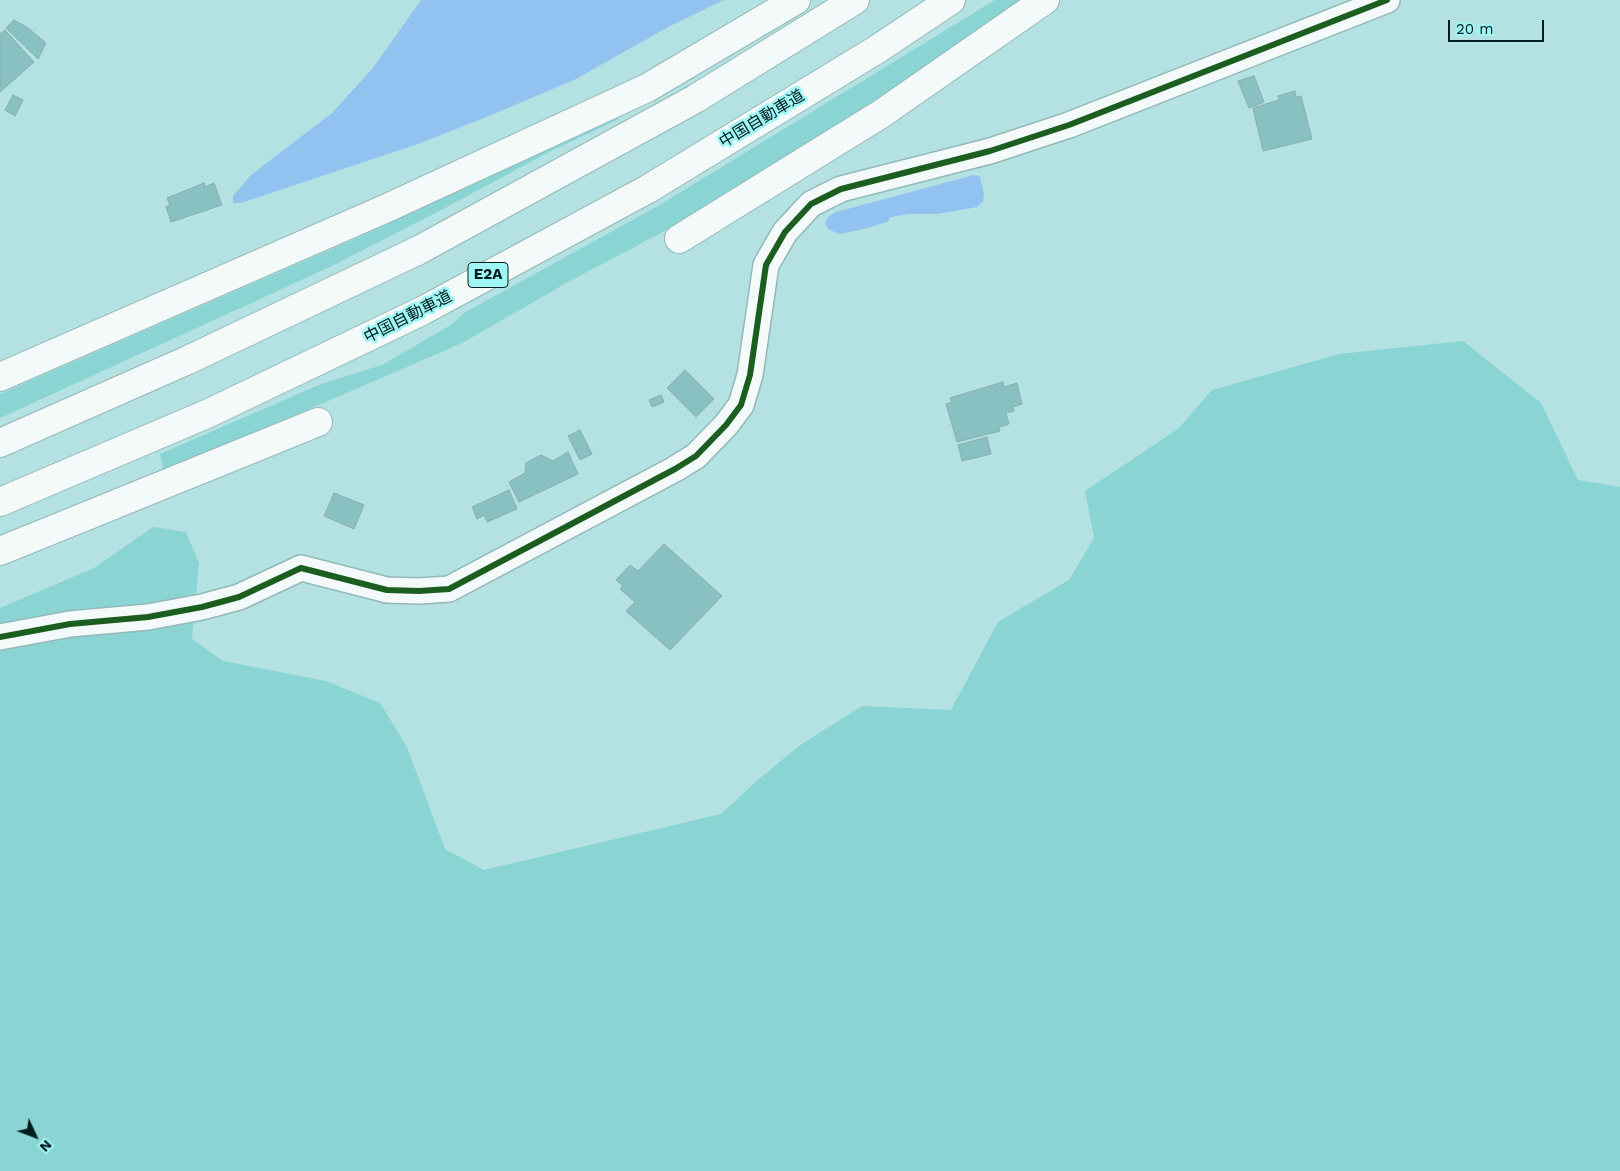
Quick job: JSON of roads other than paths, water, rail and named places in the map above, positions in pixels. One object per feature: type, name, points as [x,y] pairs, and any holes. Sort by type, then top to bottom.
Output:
[{"type":"highway","points":[[0,377],[387,208],[648,88],[796,0]]},
{"type":"highway","points":[[0,444],[188,360],[419,250],[695,99],[855,0]]},
{"type":"highway","name":"中国自動車道","points":[[0,502],[209,413],[422,311],[648,189],[876,50],[951,0]]},
{"type":"highway","points":[[679,239],[881,114],[1045,0]]},
{"type":"highway","points":[[0,551],[318,422]]},
{"type":"street","points":[[0,637],[70,624],[148,617],[202,607],[239,597],[301,568],[387,590],[419,591],[449,589],[675,469],[696,456],[726,425],[741,405],[750,375],[766,265],[786,232],[811,204],[841,189],[990,151],[1068,124],[1387,0]]}]
